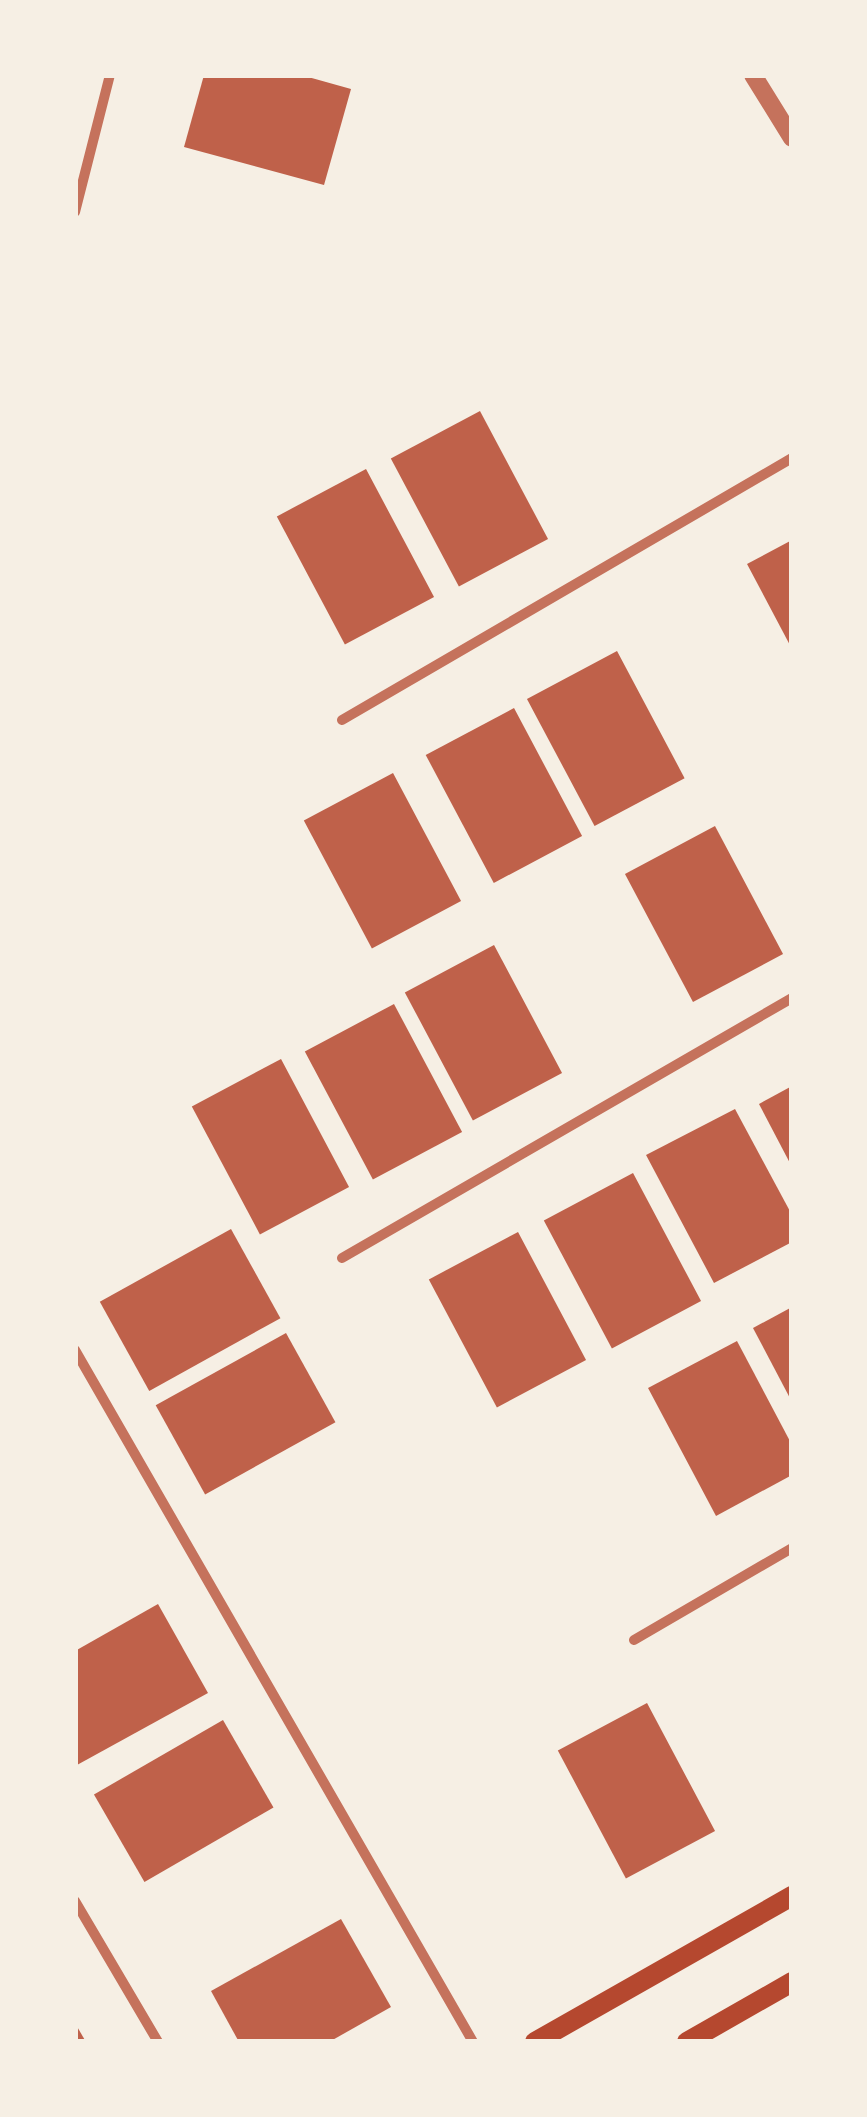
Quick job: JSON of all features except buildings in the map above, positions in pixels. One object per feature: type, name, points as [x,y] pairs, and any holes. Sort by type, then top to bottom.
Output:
[{"type":"main road","points":[[534,2042],[792,1896]]},
{"type":"main road","points":[[688,2042],[792,1982]]},
{"type":"street","points":[[75,212],[110,75]]},
{"type":"street","points":[[753,75],[792,138]]},
{"type":"street","points":[[342,720],[792,458]]},
{"type":"street","points":[[342,1258],[792,998]]},
{"type":"street","points":[[75,1350],[474,2042]]},
{"type":"street","points":[[634,1640],[792,1548]]},
{"type":"street","points":[[75,1901],[158,2042]]}]
